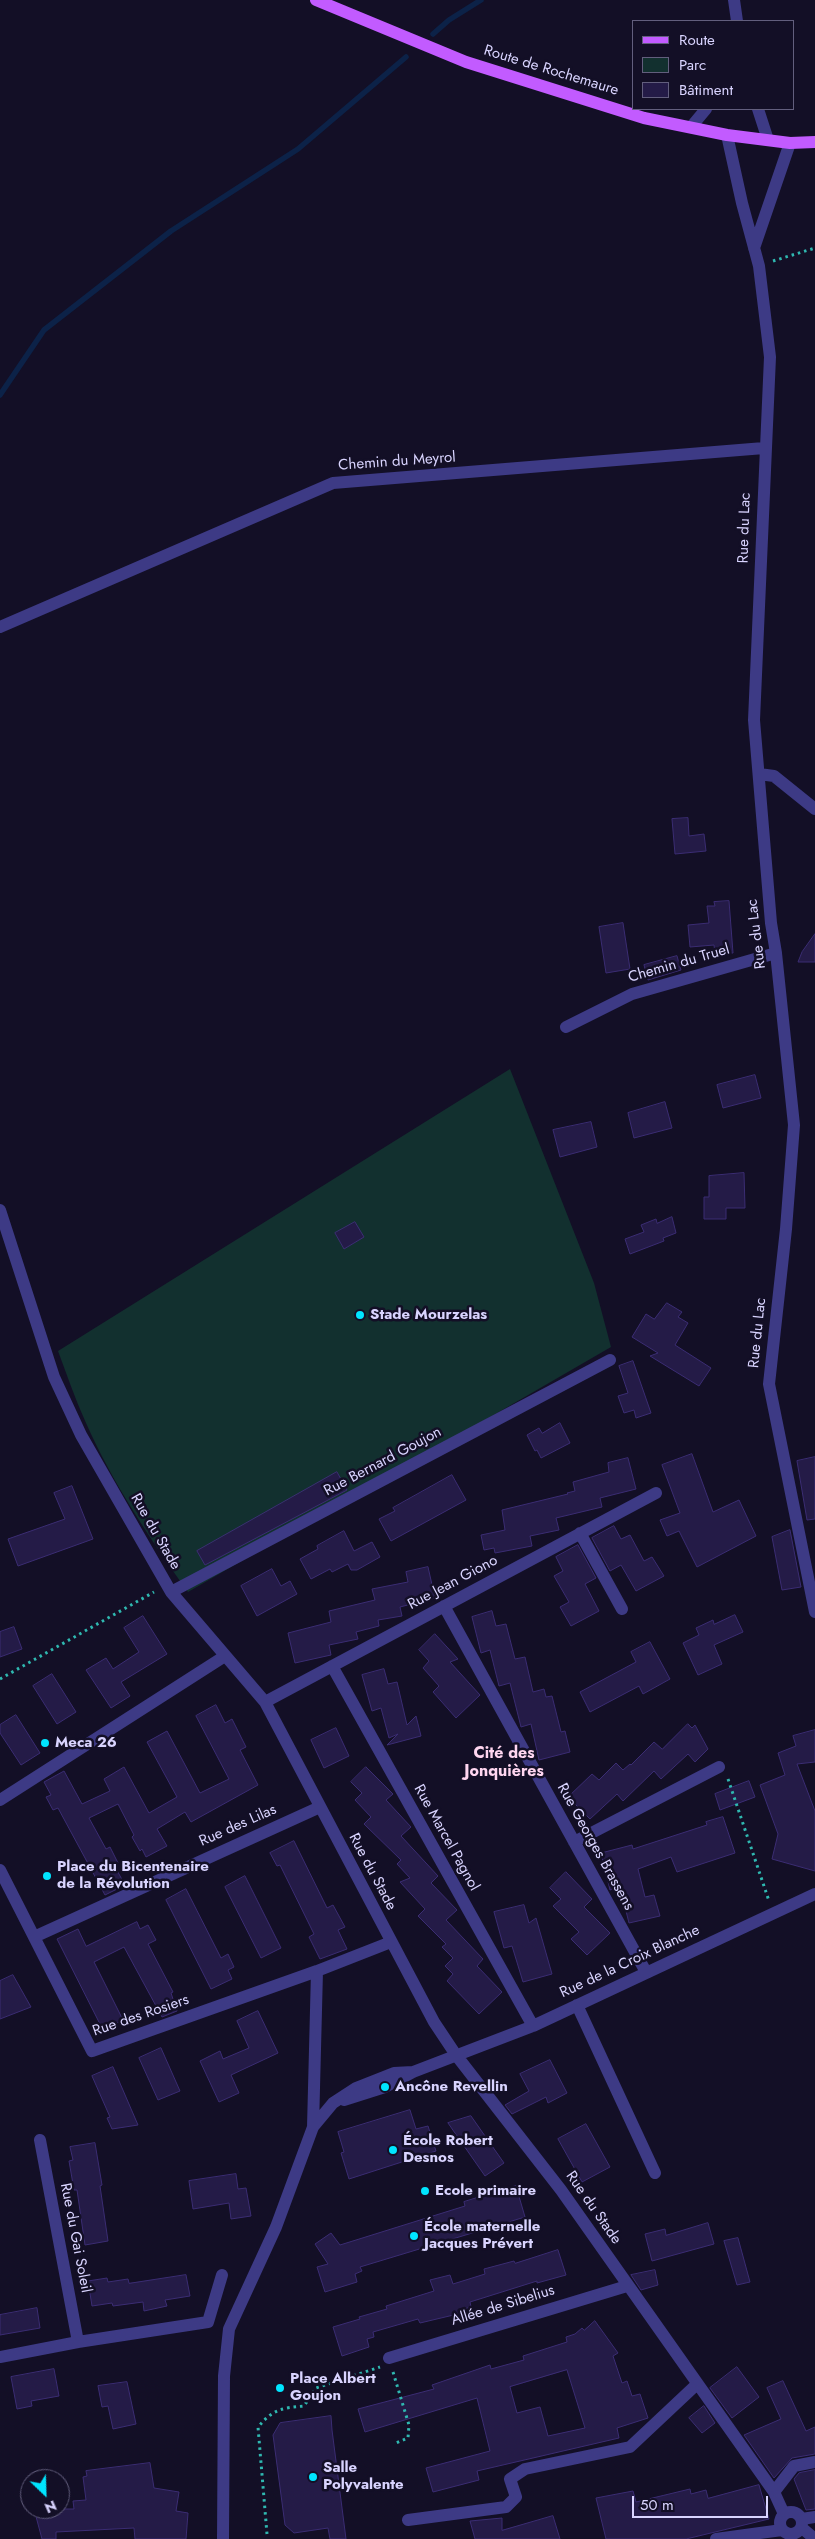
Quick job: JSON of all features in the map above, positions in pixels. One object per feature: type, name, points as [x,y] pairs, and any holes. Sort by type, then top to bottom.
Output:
[{"type":"main road","name":"Route de Rochemaure","points":[[316,0],[466,62],[644,118],[728,135],[790,143],[815,142]]},
{"type":"street","points":[[734,0],[737,20]]},
{"type":"street","points":[[691,128],[705,110]]},
{"type":"street","points":[[758,110],[768,140]]},
{"type":"street","name":"Rue du Lac","points":[[728,135],[759,266],[770,357],[764,448],[754,720],[771,923],[776,953],[794,1125],[786,1229],[769,1384],[815,1612]]},
{"type":"street","points":[[754,248],[790,143]]},
{"type":"street","name":"Chemin du Meyrol","points":[[0,627],[333,483],[764,448]]},
{"type":"street","points":[[759,774],[774,776],[815,809]]},
{"type":"street","name":"Chemin du Truel","points":[[566,1027],[632,994],[776,953]]},
{"type":"street","name":"Rue du Stade","points":[[0,1211],[54,1377],[81,1436],[169,1588],[265,1702],[434,2022],[456,2055],[561,2190],[696,2385],[774,2492],[784,2514]]},
{"type":"street","name":"Rue Bernard Goujon","points":[[169,1588],[610,1360]]},
{"type":"street","name":"Rue Jean Giono","points":[[265,1702],[656,1493]]},
{"type":"street","points":[[580,1533],[622,1609]]},
{"type":"street","name":"Rue Georges Brassens","points":[[444,1606],[646,1972]]},
{"type":"street","points":[[0,1800],[225,1656]]},
{"type":"street","name":"Rue Marcel Pagnol","points":[[332,1666],[533,2026]]},
{"type":"street","points":[[574,1842],[719,1767]]},
{"type":"street","name":"Rue des Lilas","points":[[34,1937],[320,1807]]},
{"type":"street","name":"Rue des Rosiers","points":[[0,1870],[92,2051],[317,1971],[391,1942]]},
{"type":"street","name":"Rue de la Croix Blanche","points":[[313,2127],[333,2102],[385,2087],[412,2072],[533,2026],[815,1894]]},
{"type":"street","points":[[223,2539],[224,2376],[229,2329],[276,2227],[313,2127],[317,1971]]},
{"type":"street","points":[[577,2005],[656,2173]]},
{"type":"street","name":"Rue du Gai Soleil","points":[[40,2140],[78,2342]]},
{"type":"street","points":[[208,2322],[222,2275]]},
{"type":"street","name":"Allée de Sibelius","points":[[389,2358],[627,2286]]},
{"type":"street","points":[[0,2357],[78,2342],[208,2322],[229,2329]]},
{"type":"street","points":[[408,2520],[506,2507],[516,2497],[510,2479],[525,2469],[630,2447],[696,2385]]},
{"type":"street","points":[[774,2492],[794,2466],[815,2462]]},
{"type":"street","points":[[782,2530],[780,2521],[784,2514],[795,2512],[806,2521],[815,2539]]},
{"type":"street","points":[[716,2539],[770,2535],[782,2530],[793,2534],[806,2521]]},
{"type":"path","points":[[759,266],[815,248]]},
{"type":"path","points":[[0,1679],[169,1588]]},
{"type":"path","points":[[719,1767],[725,1770],[773,1913]]},
{"type":"path","points":[[389,2358],[409,2425],[408,2438],[396,2443]]},
{"type":"path","points":[[267,2534],[258,2427],[266,2417],[280,2408],[304,2406],[316,2388],[384,2366],[389,2358]]},
{"type":"green space","name":"Stade Mourzelas","points":[[510,1069],[594,1283],[611,1347],[188,1592],[146,1531],[96,1445],[58,1351]]},
{"type":"building","points":[[688,818],[689,836],[704,834],[706,851],[675,854],[672,819]]},
{"type":"building","points":[[729,901],[733,953],[715,954],[714,945],[690,947],[688,925],[709,923],[707,906],[715,906],[714,902]]},
{"type":"building","points":[[623,923],[630,969],[606,973],[599,927]]},
{"type":"building","points":[[815,934],[815,962],[798,962],[802,952]]},
{"type":"building","points":[[677,956],[681,970],[648,980],[644,965]]},
{"type":"building","points":[[755,1075],[761,1098],[723,1108],[717,1085]]},
{"type":"building","points":[[665,1102],[672,1128],[634,1138],[628,1113]]},
{"type":"building","points":[[591,1122],[597,1147],[560,1157],[553,1130]]},
{"type":"building","points":[[744,1173],[745,1208],[726,1208],[726,1219],[704,1219],[704,1197],[709,1197],[709,1176]]},
{"type":"building","points":[[672,1217],[676,1233],[663,1238],[664,1241],[630,1254],[625,1239],[644,1232],[641,1225],[656,1219],[657,1223]]},
{"type":"building","points":[[355,1222],[364,1237],[344,1249],[335,1233]]},
{"type":"building","points":[[667,1303],[682,1312],[678,1317],[688,1323],[675,1345],[711,1368],[699,1386],[650,1356],[658,1353],[632,1337],[646,1314],[654,1319]]},
{"type":"building","points":[[633,1361],[651,1413],[636,1418],[634,1410],[624,1413],[618,1396],[628,1393],[619,1366]]},
{"type":"building","points":[[560,1423],[570,1443],[541,1458],[527,1435],[539,1428],[542,1433]]},
{"type":"building","points":[[692,1454],[713,1512],[739,1500],[756,1536],[697,1567],[679,1531],[667,1536],[660,1520],[680,1513],[662,1465]]},
{"type":"building","points":[[815,1457],[815,1519],[807,1520],[797,1461]]},
{"type":"building","points":[[628,1458],[636,1489],[600,1498],[602,1507],[556,1518],[559,1530],[530,1536],[532,1546],[495,1553],[494,1548],[484,1550],[481,1535],[505,1530],[502,1510],[568,1494],[575,1491],[573,1482],[609,1472],[608,1463]]},
{"type":"building","points":[[337,1472],[347,1490],[205,1565],[197,1551]]},
{"type":"building","points":[[452,1475],[466,1500],[391,1541],[379,1519],[395,1511],[393,1508]]},
{"type":"building","points":[[72,1486],[93,1539],[18,1566],[8,1539],[65,1519],[54,1493]]},
{"type":"building","points":[[614,1526],[621,1539],[630,1535],[644,1561],[652,1557],[664,1576],[636,1591],[621,1565],[610,1571],[592,1538]]},
{"type":"building","points":[[790,1530],[801,1587],[782,1590],[772,1537]]},
{"type":"building","points":[[344,1531],[354,1551],[372,1542],[380,1557],[357,1570],[351,1570],[348,1564],[332,1572],[330,1569],[311,1579],[300,1559],[318,1549],[317,1546]]},
{"type":"building","points":[[578,1545],[596,1578],[585,1584],[599,1611],[571,1626],[560,1607],[569,1602],[554,1576],[563,1571],[556,1557]]},
{"type":"building","points":[[428,1567],[435,1598],[400,1607],[402,1616],[378,1620],[379,1626],[356,1632],[358,1639],[329,1645],[331,1655],[295,1663],[288,1633],[331,1622],[329,1611],[375,1600],[372,1589],[408,1582],[406,1572]]},
{"type":"building","points":[[272,1569],[281,1586],[290,1581],[297,1594],[257,1616],[241,1586]]},
{"type":"building","points":[[492,1611],[496,1626],[506,1624],[515,1659],[525,1657],[533,1692],[544,1689],[546,1697],[552,1696],[561,1732],[565,1731],[570,1752],[539,1760],[531,1724],[521,1727],[510,1683],[499,1686],[490,1650],[481,1653],[472,1617]]},
{"type":"building","points":[[735,1615],[743,1632],[714,1645],[722,1664],[698,1675],[683,1643],[699,1635],[696,1628],[713,1620],[714,1624]]},
{"type":"building","points":[[143,1616],[167,1654],[121,1682],[130,1696],[111,1708],[86,1670],[106,1658],[113,1669],[139,1652],[124,1628]]},
{"type":"building","points":[[14,1627],[22,1649],[0,1657],[0,1632]]},
{"type":"building","points":[[435,1634],[458,1659],[450,1662],[480,1695],[456,1718],[433,1692],[439,1686],[423,1668],[429,1661],[419,1650]]},
{"type":"building","points":[[650,1642],[670,1679],[643,1694],[639,1686],[590,1712],[580,1692],[636,1662],[631,1652]]},
{"type":"building","points":[[384,1669],[388,1684],[397,1682],[407,1725],[416,1716],[421,1736],[387,1745],[398,1734],[389,1738],[381,1708],[372,1711],[362,1675]]},
{"type":"building","points":[[52,1674],[76,1712],[57,1724],[33,1686]]},
{"type":"building","points":[[216,1705],[225,1723],[232,1719],[246,1747],[240,1750],[258,1785],[191,1822],[185,1812],[157,1829],[167,1846],[146,1857],[132,1837],[134,1835],[118,1804],[89,1818],[106,1849],[110,1847],[118,1863],[114,1865],[125,1885],[105,1895],[58,1808],[53,1810],[46,1797],[51,1795],[44,1782],[64,1771],[82,1804],[110,1791],[104,1779],[124,1767],[149,1813],[177,1797],[147,1742],[167,1731],[200,1793],[229,1779],[196,1716]]},
{"type":"building","points":[[16,1715],[40,1753],[21,1765],[0,1733],[0,1725]]},
{"type":"building","points":[[688,1724],[692,1728],[695,1725],[708,1749],[695,1762],[688,1754],[661,1779],[654,1771],[623,1801],[617,1794],[590,1819],[568,1797],[592,1774],[599,1780],[616,1763],[623,1770],[631,1765],[654,1742],[662,1749]]},
{"type":"building","points":[[336,1728],[349,1756],[324,1768],[311,1740]]},
{"type":"building","points":[[815,1730],[815,1762],[797,1764],[815,1811],[815,1871],[772,1859],[778,1834],[760,1785],[785,1775],[778,1753],[796,1746],[793,1736]]},
{"type":"building","points":[[366,1767],[393,1794],[386,1800],[411,1827],[401,1836],[438,1876],[431,1883],[457,1910],[446,1920],[483,1959],[477,1966],[502,1992],[479,2014],[447,1981],[453,1974],[445,1966],[453,1958],[442,1947],[446,1944],[418,1916],[425,1909],[400,1882],[410,1878],[397,1864],[401,1860],[364,1824],[371,1817],[355,1800],[362,1793],[351,1782]]},
{"type":"building","points":[[749,1781],[755,1797],[720,1810],[715,1794]]},
{"type":"building","points":[[723,1817],[735,1853],[677,1872],[671,1857],[638,1869],[645,1897],[654,1895],[660,1916],[629,1923],[620,1887],[610,1890],[601,1853],[632,1845],[633,1849],[707,1825],[706,1822]]},
{"type":"building","points":[[294,1841],[327,1908],[333,1905],[345,1927],[338,1930],[347,1949],[320,1959],[309,1937],[314,1934],[280,1865],[277,1866],[270,1853]]},
{"type":"building","points":[[566,1872],[592,1899],[584,1907],[610,1933],[587,1955],[571,1939],[579,1932],[553,1906],[561,1899],[550,1888]]},
{"type":"building","points":[[245,1876],[281,1948],[261,1958],[225,1887]]},
{"type":"building","points":[[186,1889],[221,1958],[228,1954],[234,1967],[228,1970],[232,1979],[211,1989],[166,1900]]},
{"type":"building","points":[[524,1905],[529,1923],[536,1918],[552,1974],[523,1982],[512,1946],[504,1948],[494,1912]]},
{"type":"building","points":[[137,1922],[140,1929],[148,1925],[156,1940],[148,1944],[173,1992],[171,1993],[177,2011],[162,2017],[124,1947],[94,1962],[123,2020],[103,2030],[57,1939],[78,1929],[86,1946]]},
{"type":"building","points":[[13,1975],[31,2007],[0,2019],[0,1981]]},
{"type":"building","points":[[258,2011],[278,2053],[231,2075],[239,2093],[219,2102],[200,2061],[220,2051],[223,2059],[249,2048],[237,2021]]},
{"type":"building","points":[[161,2048],[180,2091],[158,2100],[139,2058]]},
{"type":"building","points":[[550,2060],[567,2093],[548,2103],[546,2097],[512,2114],[505,2105],[529,2091],[520,2074]]},
{"type":"building","points":[[113,2067],[138,2125],[112,2129],[107,2118],[110,2117],[92,2076]]},
{"type":"building","points":[[410,2110],[416,2129],[428,2126],[436,2151],[349,2179],[341,2153],[344,2152],[338,2132]]},
{"type":"building","points":[[471,2116],[504,2163],[485,2176],[448,2123]]},
{"type":"building","points":[[586,2124],[610,2167],[582,2182],[558,2139]]},
{"type":"building","points":[[95,2143],[108,2241],[85,2245],[77,2190],[74,2190],[69,2161],[73,2160],[70,2147]]},
{"type":"building","points":[[236,2174],[238,2189],[246,2188],[251,2216],[231,2219],[229,2203],[193,2209],[189,2181]]},
{"type":"building","points":[[516,2186],[525,2217],[360,2267],[362,2271],[355,2274],[357,2282],[325,2292],[317,2267],[328,2264],[315,2244],[331,2233],[340,2245],[465,2206],[464,2202]]},
{"type":"building","points":[[708,2223],[714,2244],[652,2261],[645,2234],[665,2229],[666,2235]]},
{"type":"building","points":[[738,2238],[750,2282],[737,2285],[724,2241]]},
{"type":"building","points":[[558,2250],[566,2275],[537,2283],[537,2281],[470,2302],[471,2307],[461,2310],[462,2313],[420,2323],[418,2319],[373,2332],[374,2337],[367,2339],[369,2347],[342,2356],[333,2327],[387,2309],[386,2306],[434,2291],[430,2280],[450,2275],[453,2284],[485,2274],[484,2269],[514,2261],[515,2263]]},
{"type":"building","points":[[655,2270],[658,2285],[641,2290],[631,2275]]},
{"type":"building","points":[[186,2275],[190,2296],[165,2300],[167,2306],[144,2311],[143,2302],[113,2306],[112,2303],[92,2306],[88,2281],[107,2278],[108,2282],[128,2279],[129,2283]]},
{"type":"building","points":[[37,2308],[40,2328],[0,2335],[0,2315]]},
{"type":"building","points":[[595,2321],[618,2353],[613,2356],[622,2383],[627,2381],[632,2396],[640,2394],[648,2418],[617,2428],[619,2438],[477,2471],[479,2480],[433,2492],[426,2468],[490,2451],[477,2398],[365,2432],[358,2409],[434,2389],[432,2385],[490,2365],[491,2369],[524,2360],[523,2356],[567,2342],[566,2337],[575,2334],[582,2328],[584,2330]],"holes":[[[567,2370],[585,2428],[548,2436],[540,2407],[517,2413],[510,2387]]]},
{"type":"building","points":[[737,2367],[759,2397],[732,2418],[710,2388]]},
{"type":"building","points":[[54,2369],[59,2396],[31,2401],[32,2406],[17,2409],[11,2377]]},
{"type":"building","points":[[783,2381],[806,2431],[815,2427],[815,2454],[792,2458],[774,2478],[744,2435],[781,2419],[767,2388]]},
{"type":"building","points":[[127,2382],[136,2424],[113,2429],[108,2406],[102,2407],[98,2386]]},
{"type":"building","points":[[704,2406],[715,2423],[702,2433],[689,2418]]},
{"type":"building","name":"Salle Polyvalente","points":[[331,2416],[346,2539],[330,2539],[328,2528],[294,2533],[285,2525],[273,2435],[280,2423]]},
{"type":"building","points":[[150,2463],[154,2488],[179,2492],[176,2511],[188,2513],[186,2539],[135,2539],[134,2528],[56,2532],[56,2539],[42,2539],[37,2519],[70,2519],[70,2509],[74,2509],[73,2501],[86,2500],[83,2477],[87,2476],[86,2471]]},
{"type":"building","points":[[815,2470],[815,2509],[806,2510],[794,2479],[799,2473]]},
{"type":"building","points":[[759,2485],[769,2519],[686,2539],[606,2539],[596,2498],[633,2491],[636,2502],[690,2489],[691,2494],[706,2490],[708,2498]]},
{"type":"building","points":[[553,2516],[560,2539],[475,2539],[470,2521],[502,2518],[502,2530]]},
{"type":"waterway","points":[[433,34],[449,20],[481,0]]},
{"type":"waterway","points":[[0,395],[44,330],[171,231],[298,149],[406,57]]},
{"type":"place","name":"Stade Mourzelas","points":[[360,1315]]},
{"type":"place","name":"Meca 26","points":[[45,1743]]},
{"type":"place","name":"Place du Bicentenaire de la Révolution","points":[[47,1876]]},
{"type":"place","name":"Ancône Revellin","points":[[385,2087]]},
{"type":"place","name":"École Robert Desnos","points":[[393,2150]]},
{"type":"place","name":"Ecole primaire","points":[[425,2191]]},
{"type":"place","name":"École maternelle Jacques Prévert","points":[[414,2236]]},
{"type":"place","name":"Place Albert Goujon","points":[[280,2388]]},
{"type":"place","name":"Salle Polyvalente","points":[[313,2477]]},
{"type":"district","name":"Cité des Jonquières","points":[[504,1763]]}]
